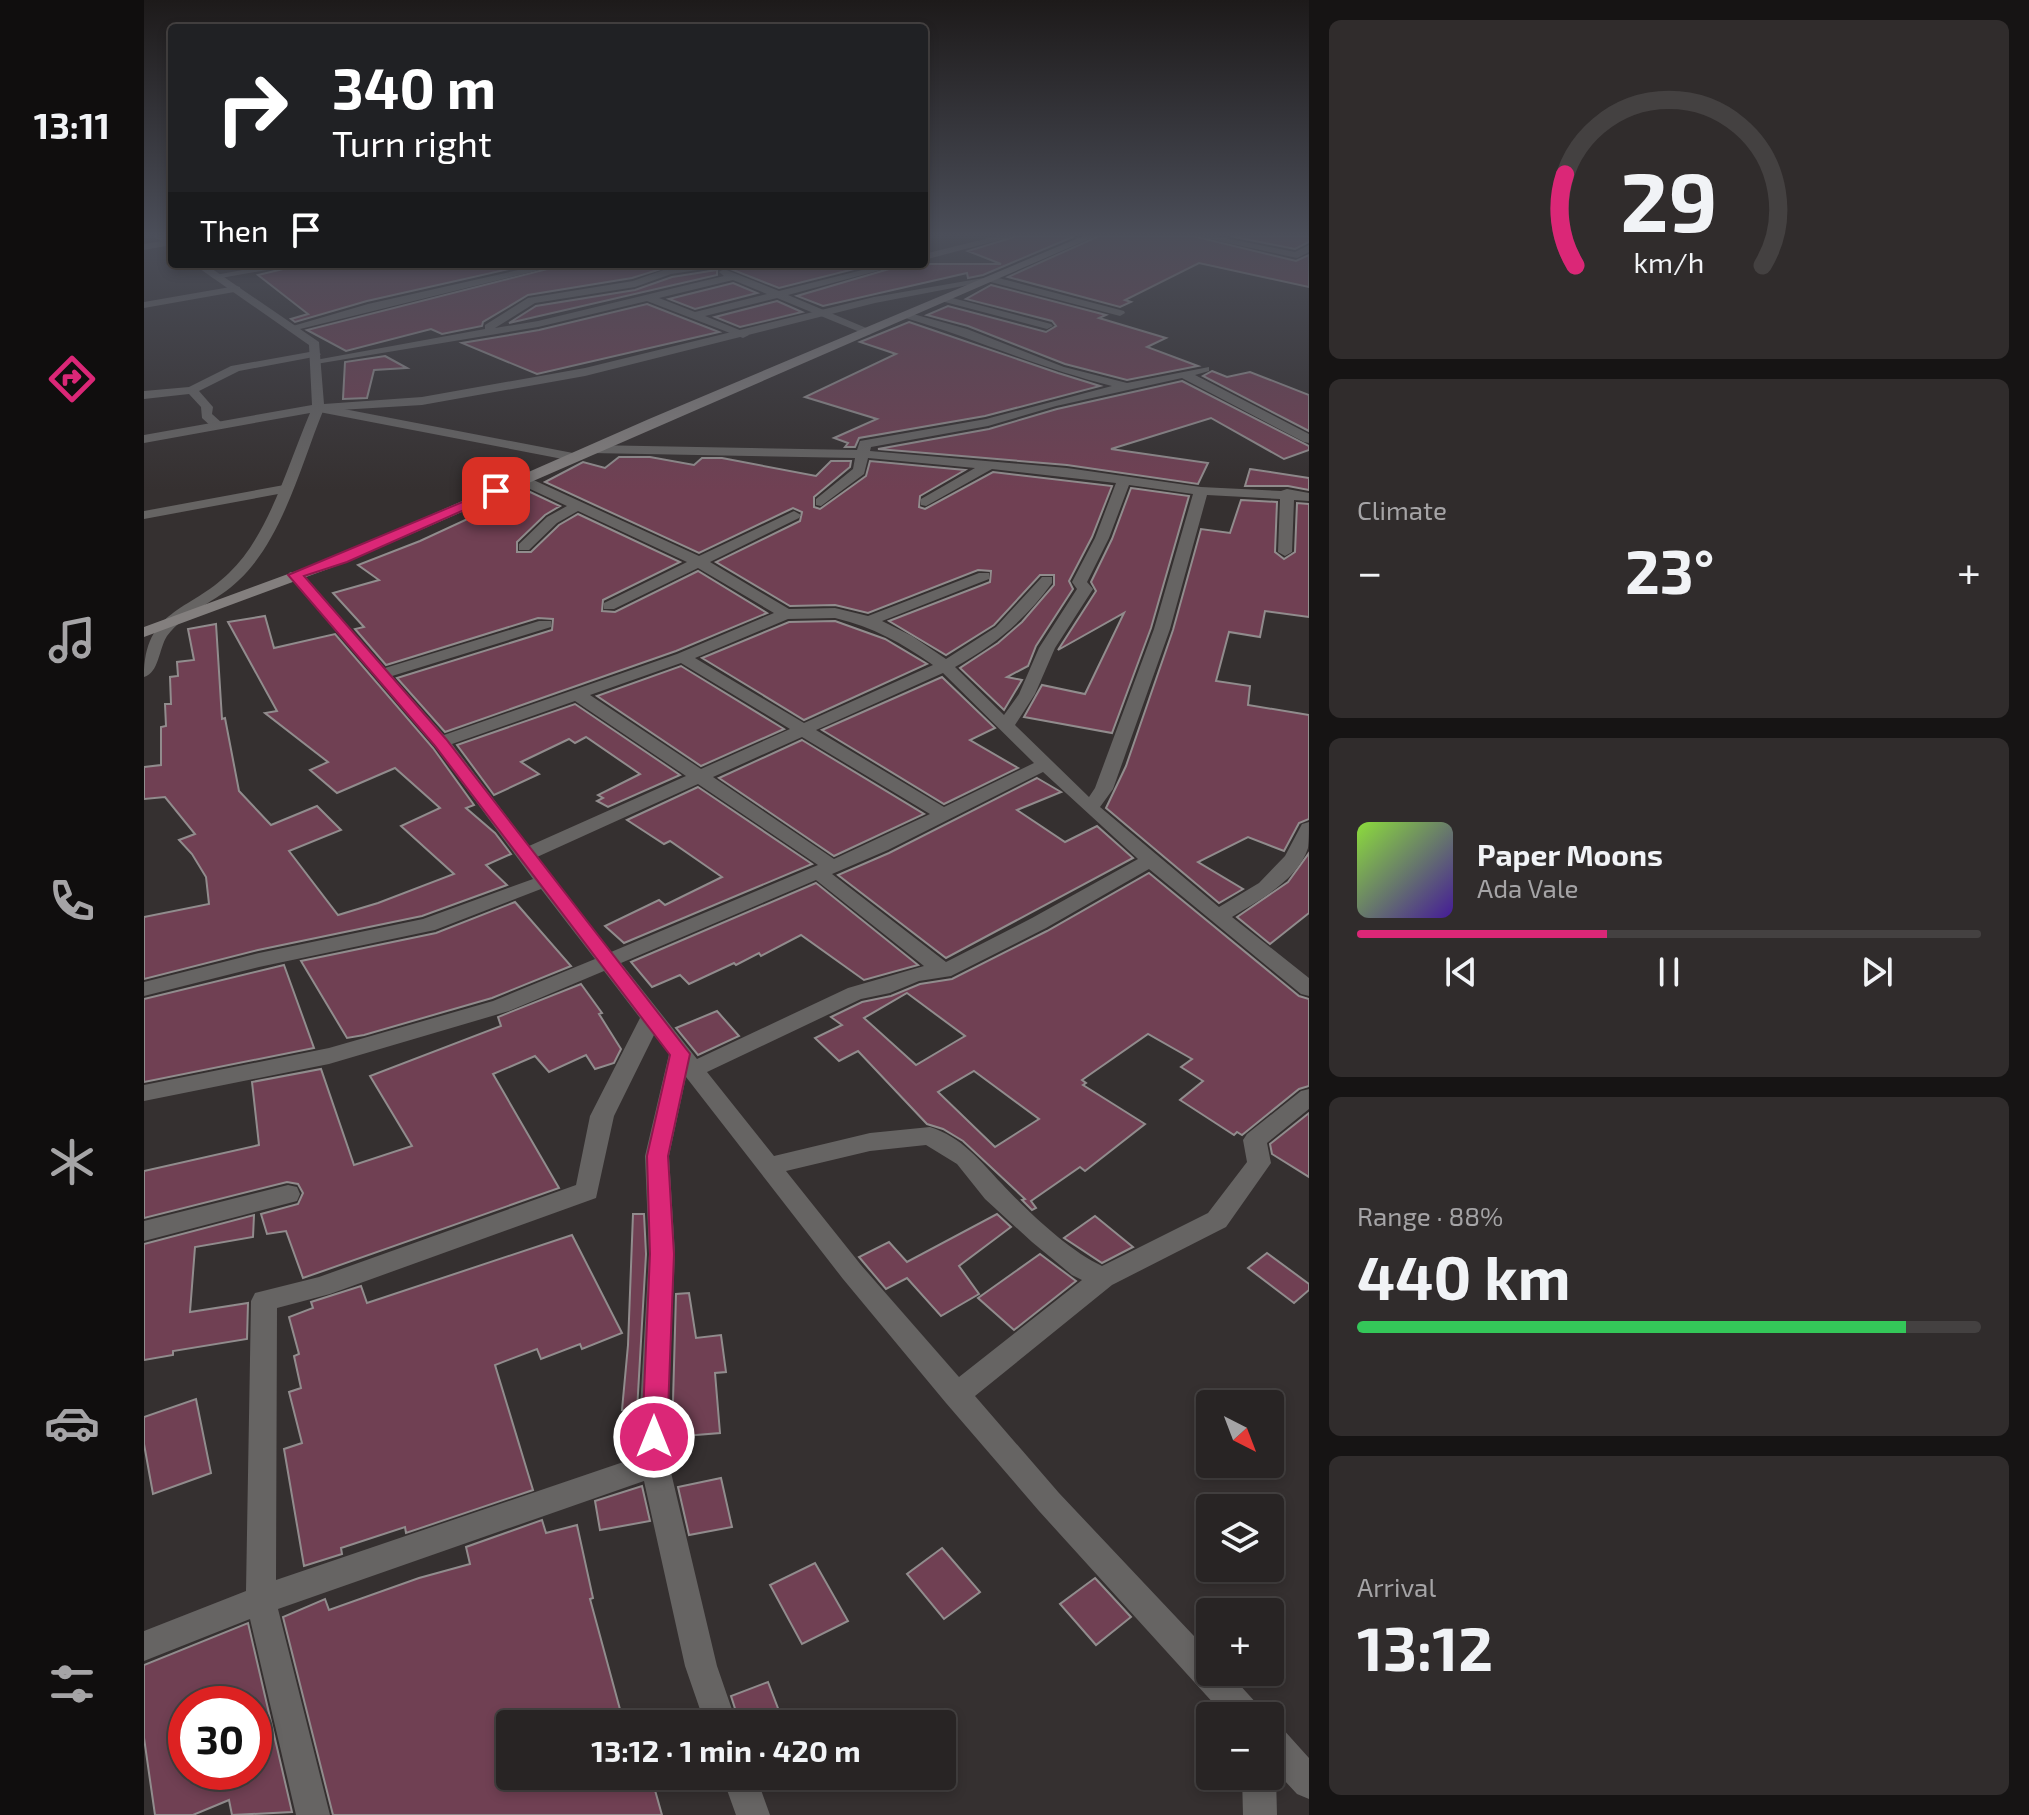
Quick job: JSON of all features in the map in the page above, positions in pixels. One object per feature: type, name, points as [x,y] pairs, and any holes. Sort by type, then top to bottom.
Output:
[{"type":"main road","points":[[144,632],[342,559],[893,321]]},
{"type":"street","points":[[144,672],[159,636],[173,621],[234,577],[262,543],[318,408],[315,344],[282,321]]},
{"type":"street","points":[[292,328],[318,321]]},
{"type":"street","points":[[475,335],[498,321]]},
{"type":"street","points":[[144,395],[192,390],[225,370],[256,362],[315,358],[552,321]]},
{"type":"street","points":[[705,321],[743,335]]},
{"type":"street","points":[[144,439],[318,408],[452,396],[585,372],[792,321]]},
{"type":"street","points":[[842,321],[867,332]]},
{"type":"street","points":[[926,321],[963,331],[1060,370],[1130,387]]},
{"type":"street","points":[[1027,321],[1047,326]]},
{"type":"street","points":[[821,502],[859,471],[865,444],[988,422],[1053,403],[1205,369]]},
{"type":"street","points":[[1184,374],[1309,439]]},
{"type":"street","points":[[192,390],[207,407],[206,415],[218,426]]},
{"type":"street","points":[[318,408],[573,457]]},
{"type":"street","points":[[591,449],[862,454],[1124,479],[1201,491],[1287,493],[1309,497]]},
{"type":"street","points":[[926,502],[990,465]]},
{"type":"street","points":[[1006,725],[1027,694],[1047,648],[1085,589],[1079,582],[1102,538],[1124,479]]},
{"type":"street","points":[[522,480],[699,562],[786,614]]},
{"type":"street","points":[[144,515],[284,489]]},
{"type":"street","points":[[1090,808],[1104,789],[1162,629],[1201,491]]},
{"type":"street","points":[[1285,552],[1287,493]]},
{"type":"street","points":[[524,547],[552,520],[577,506]]},
{"type":"street","points":[[609,606],[794,515]]},
{"type":"street","points":[[295,575],[441,742],[651,1018],[852,1272],[1049,1502],[1234,1702]]},
{"type":"street","points":[[869,621],[984,576]]},
{"type":"street","points":[[525,855],[945,666],[1002,632],[1023,614],[1047,580]]},
{"type":"street","points":[[441,742],[683,657],[786,614],[835,613],[869,621],[906,639],[945,666],[1090,808],[1218,917],[1305,981]]},
{"type":"street","points":[[381,674],[545,624]]},
{"type":"street","points":[[683,657],[944,815]]},
{"type":"street","points":[[575,693],[703,777],[827,870],[944,971]]},
{"type":"street","points":[[144,1093],[358,1048],[501,1006],[827,870],[1045,764]]},
{"type":"street","points":[[1218,917],[1266,887],[1293,859],[1309,828]]},
{"type":"street","points":[[686,1062],[856,993],[882,988],[915,974],[944,971],[1039,923],[1150,860]]},
{"type":"street","points":[[144,989],[259,960],[428,925],[545,881]]},
{"type":"street","points":[[313,1815],[261,1600],[264,1301],[321,1287],[587,1191],[602,1116],[651,1018]]},
{"type":"street","points":[[686,1062],[657,1156],[662,1254],[654,1409],[655,1464],[701,1666],[716,1710]]},
{"type":"street","points":[[956,1395],[1103,1278],[1217,1220],[1259,1163],[1255,1140],[1309,1097]]},
{"type":"street","points":[[768,1166],[870,1142],[930,1136],[965,1158],[994,1192],[1081,1268],[1103,1278]]},
{"type":"street","points":[[144,1231],[288,1194]]},
{"type":"street","points":[[144,1646],[261,1600],[655,1464]]},
{"type":"street","points":[[1284,1755],[1309,1782]]},
{"type":"street","points":[[744,1790],[753,1815]]},
{"type":"street","points":[[1259,1790],[1260,1815]]},
{"type":"building","points":[[344,321],[485,321],[482,326],[442,334],[431,329],[346,351],[307,330]]},
{"type":"building","points":[[578,321],[690,321],[719,332],[537,374],[462,343]]},
{"type":"building","points":[[724,321],[766,321],[740,327]]},
{"type":"building","points":[[948,321],[1003,321],[1046,332],[1056,326],[1052,321],[1108,321],[1166,338],[1147,347],[1198,366],[1127,380],[1065,364]]},
{"type":"building","points":[[909,322],[1100,386],[985,416],[859,438],[855,447],[845,447],[848,443],[834,438],[877,419],[805,397],[896,354],[860,342]]},
{"type":"building","points":[[385,356],[407,368],[374,370],[367,398],[343,399],[345,362]]},
{"type":"building","points":[[1212,371],[1227,377],[1250,372],[1309,395],[1309,431],[1203,376]]},
{"type":"building","points":[[1182,381],[1309,446],[1309,450],[1284,459],[1211,418],[1111,449],[1208,463],[1198,484],[1067,465],[878,449],[989,429],[1057,409]]},
{"type":"building","points":[[619,457],[650,457],[694,465],[702,458],[722,458],[816,476],[831,461],[851,461],[850,467],[814,497],[814,507],[820,509],[866,476],[870,461],[965,470],[920,496],[919,507],[925,509],[993,472],[1112,486],[1092,537],[1069,581],[1073,589],[1036,646],[1028,666],[1007,677],[1022,680],[1004,710],[960,668],[998,643],[1022,622],[1054,585],[1054,575],[1040,575],[994,625],[946,655],[889,621],[990,582],[991,571],[978,570],[868,613],[835,605],[790,606],[716,562],[800,521],[802,512],[793,508],[699,553],[545,482],[583,462],[605,468]]},
{"type":"building","points":[[1250,469],[1309,478],[1309,490],[1288,486],[1245,486]]},
{"type":"building","points":[[1131,488],[1189,496],[1151,628],[1112,733],[1024,717],[1042,685],[1085,694],[1124,613],[1058,650],[1096,591],[1091,582],[1112,539]]},
{"type":"building","points":[[528,491],[560,506],[545,515],[517,542],[517,552],[531,552],[559,525],[578,514],[680,562],[603,600],[602,611],[615,612],[698,571],[767,613],[676,651],[445,732],[397,678],[552,630],[553,619],[538,618],[386,665],[355,629],[364,627],[333,593],[379,580],[358,565],[420,541]]},
{"type":"building","points":[[1241,500],[1277,502],[1275,552],[1284,559],[1295,552],[1297,503],[1309,504],[1309,617],[1265,611],[1260,637],[1229,632],[1216,681],[1250,686],[1248,705],[1309,715],[1309,819],[1299,823],[1284,851],[1248,837],[1198,862],[1243,889],[1219,903],[1106,808],[1126,766],[1173,630],[1201,529],[1230,533]]},
{"type":"building","points":[[265,616],[274,648],[335,634],[433,748],[474,805],[466,808],[495,833],[511,854],[486,865],[507,885],[422,916],[258,950],[144,979],[144,917],[209,904],[206,877],[179,840],[195,834],[165,797],[144,799],[144,767],[161,765],[161,727],[166,726],[165,704],[171,704],[170,677],[178,676],[177,662],[194,660],[188,629],[216,624],[222,719],[225,718],[239,791],[271,825],[317,806],[341,830],[289,851],[338,915],[454,874],[401,826],[440,808],[395,768],[337,793],[310,770],[328,762],[265,713],[277,711],[228,622]]},
{"type":"building","points":[[835,621],[885,639],[927,664],[804,720],[702,658],[789,622]]},
{"type":"building","points":[[681,666],[784,729],[701,766],[597,696]]},
{"type":"building","points":[[942,677],[995,728],[970,740],[1018,768],[944,804],[822,730]]},
{"type":"building","points":[[575,704],[680,775],[608,807],[597,801],[603,798],[598,795],[640,774],[586,737],[575,743],[569,739],[521,762],[539,774],[494,795],[457,745]]},
{"type":"building","points":[[802,740],[924,814],[834,856],[719,778]]},
{"type":"building","points":[[1037,778],[1061,792],[1017,810],[1065,842],[1097,826],[1133,858],[946,958],[838,875],[889,853]]},
{"type":"building","points":[[698,787],[812,864],[624,943],[605,926],[659,900],[665,905],[722,877],[670,841],[664,844],[627,820]]},
{"type":"building","points":[[1309,853],[1309,913],[1270,944],[1237,917],[1288,882]]},
{"type":"building","points":[[1149,873],[1299,996],[1309,999],[1309,1086],[1299,1089],[1242,1135],[1237,1132],[1234,1135],[1180,1100],[1203,1081],[1181,1067],[1192,1059],[1148,1034],[1082,1080],[1086,1083],[1083,1085],[1145,1124],[1085,1171],[1080,1167],[1031,1201],[1036,1208],[1032,1210],[1022,1200],[1025,1199],[963,1141],[927,1124],[858,1051],[839,1061],[815,1038],[842,1025],[831,1017],[862,1002],[891,996],[920,984],[952,979],[1047,931]],"holes":[[[907,993],[965,1036],[916,1065],[864,1018]],[[974,1071],[1039,1119],[995,1147],[938,1092]]]},
{"type":"building","points":[[816,883],[918,965],[864,980],[801,935],[761,956],[759,953],[689,984],[680,975],[652,987],[631,962]]},
{"type":"building","points":[[515,902],[571,966],[492,998],[364,1035],[347,1038],[301,961],[436,933]]},
{"type":"building","points":[[284,965],[314,1048],[144,1082],[144,999]]},
{"type":"building","points":[[581,984],[602,1013],[599,1014],[621,1049],[614,1063],[595,1069],[586,1055],[549,1072],[535,1056],[493,1074],[559,1188],[303,1278],[286,1231],[267,1234],[261,1214],[298,1204],[303,1193],[298,1184],[287,1182],[144,1218],[144,1171],[259,1145],[252,1082],[321,1069],[354,1165],[412,1146],[370,1076],[501,1026],[498,1017]]},
{"type":"building","points":[[717,1011],[739,1036],[698,1055],[676,1028]]},
{"type":"building","points":[[1309,1113],[1309,1177],[1272,1154],[1270,1144]]},
{"type":"building","points":[[633,1214],[644,1214],[646,1254],[637,1411],[622,1410]]},
{"type":"building","points":[[997,1214],[1011,1227],[959,1266],[979,1294],[941,1316],[907,1278],[886,1289],[859,1257],[889,1242],[907,1262]]},
{"type":"building","points":[[254,1215],[253,1237],[195,1247],[190,1312],[248,1303],[247,1339],[173,1351],[173,1355],[144,1360],[144,1244]]},
{"type":"building","points":[[1095,1216],[1133,1247],[1102,1263],[1064,1238]]},
{"type":"building","points":[[572,1235],[622,1333],[582,1349],[580,1344],[541,1359],[537,1349],[495,1365],[533,1490],[406,1533],[405,1527],[341,1548],[342,1554],[304,1566],[284,1449],[302,1443],[289,1392],[301,1388],[294,1356],[299,1354],[289,1317],[313,1308],[311,1302],[361,1286],[367,1303]]},
{"type":"building","points":[[1267,1253],[1309,1284],[1309,1290],[1294,1303],[1248,1268]]},
{"type":"building","points":[[1040,1254],[1076,1281],[1014,1330],[978,1298]]},
{"type":"building","points":[[689,1293],[696,1338],[721,1335],[726,1372],[715,1373],[720,1433],[672,1437],[676,1294]]},
{"type":"building","points":[[196,1399],[211,1473],[153,1494],[144,1444],[144,1417]]},
{"type":"building","points":[[721,1478],[732,1527],[689,1535],[678,1487]]},
{"type":"building","points":[[642,1486],[650,1521],[600,1530],[595,1501]]},
{"type":"building","points":[[542,1520],[546,1533],[577,1525],[593,1598],[590,1599],[620,1710],[496,1710],[496,1790],[655,1790],[662,1815],[333,1815],[283,1617],[325,1599],[329,1610],[419,1578],[470,1564],[466,1547]]},
{"type":"building","points":[[942,1548],[980,1592],[944,1619],[907,1574]]},
{"type":"building","points":[[815,1563],[848,1621],[802,1644],[770,1585]]},
{"type":"building","points":[[1095,1578],[1131,1617],[1096,1645],[1060,1604]]},
{"type":"building","points":[[248,1623],[263,1686],[168,1686],[168,1790],[272,1790],[272,1726],[292,1812],[232,1815],[229,1800],[193,1815],[155,1815],[144,1738],[144,1665]]},
{"type":"building","points":[[768,1682],[779,1710],[736,1710],[731,1696]]},
{"type":"route","points":[[496,491],[342,559],[295,575],[441,742],[680,1054],[657,1156],[662,1254],[654,1437]]}]
